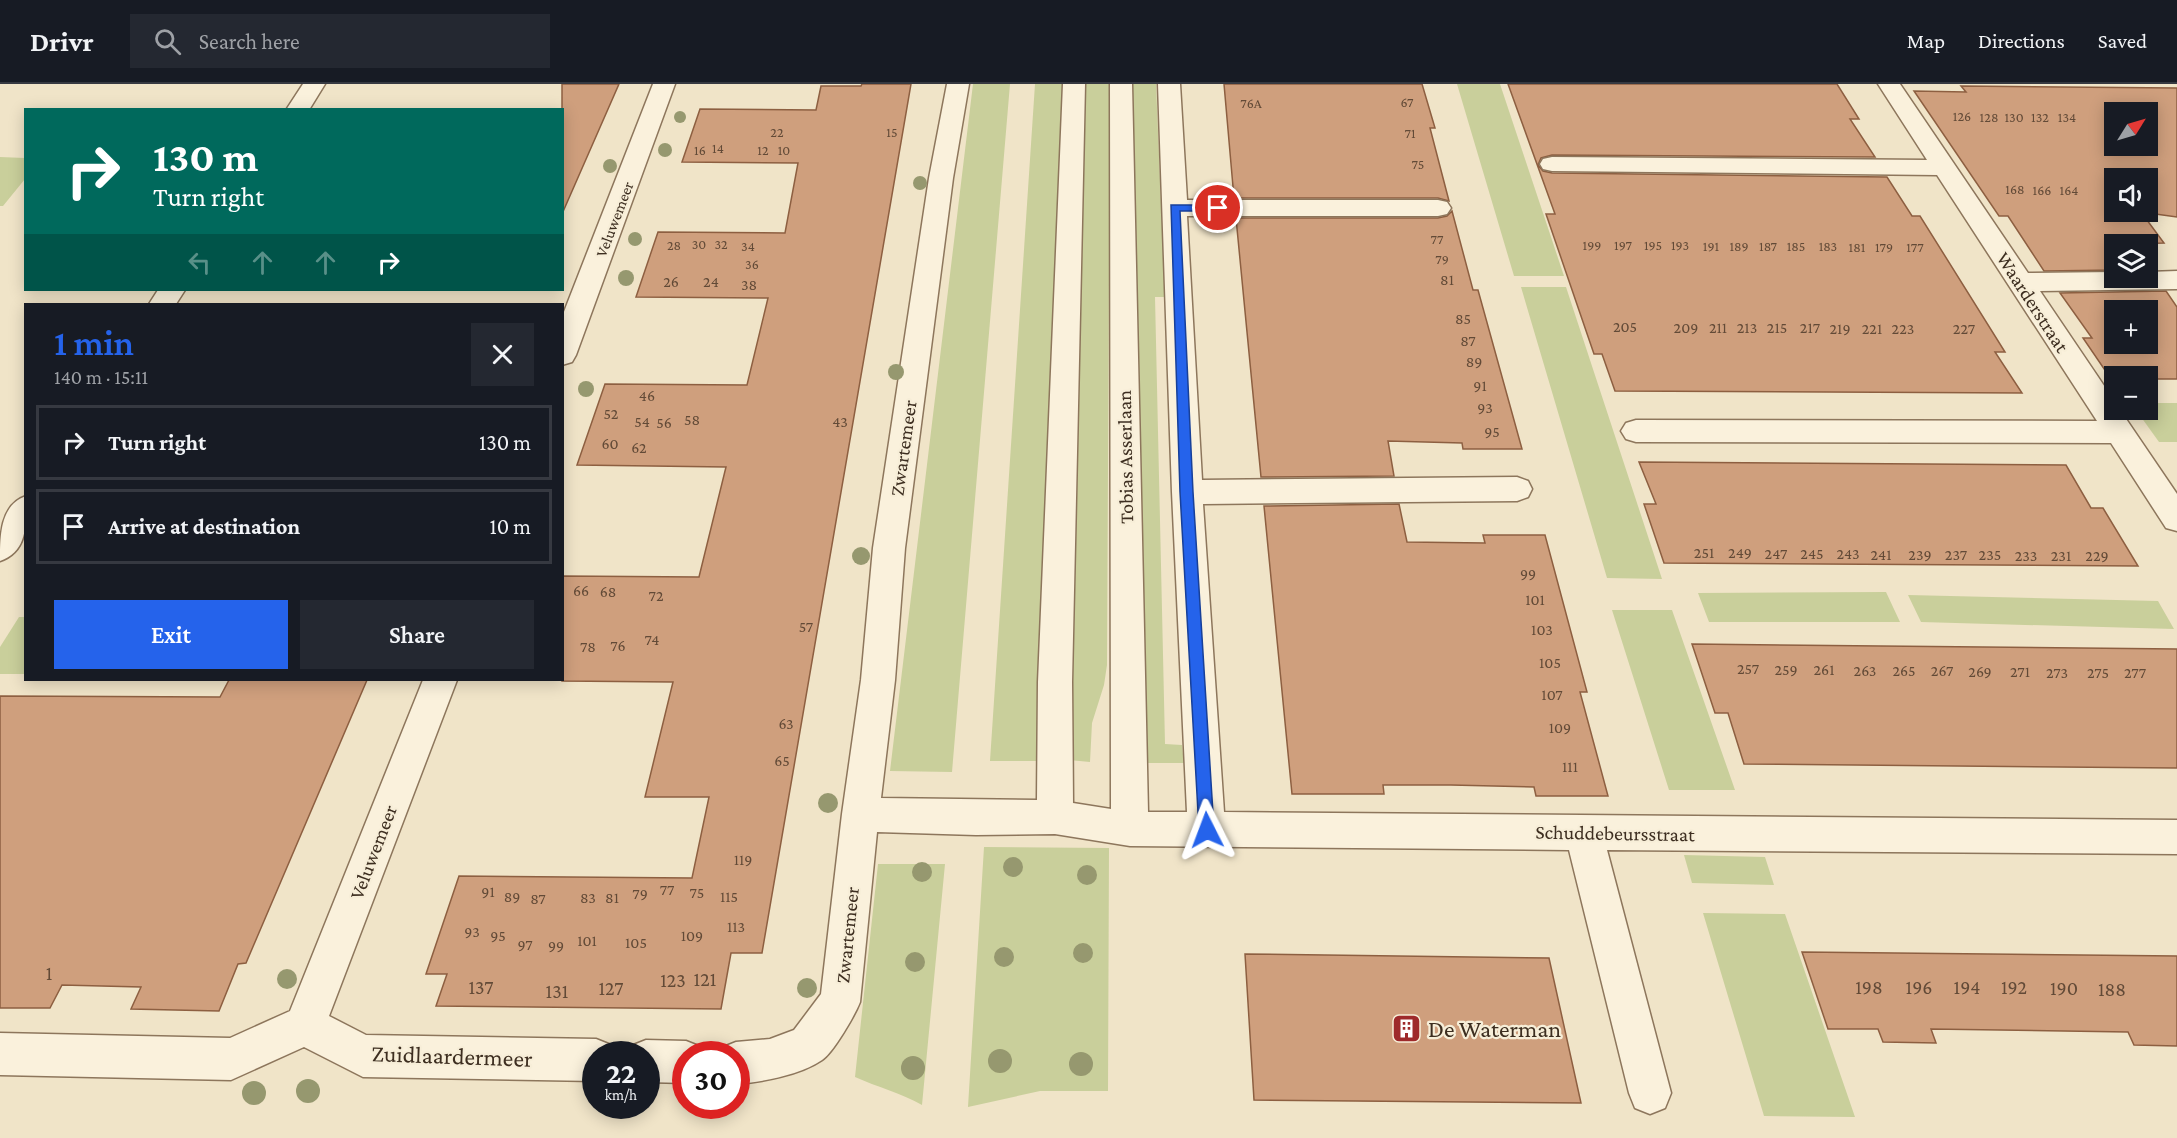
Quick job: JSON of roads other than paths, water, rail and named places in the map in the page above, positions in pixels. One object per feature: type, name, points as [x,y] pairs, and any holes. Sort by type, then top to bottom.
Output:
[{"type":"street","points":[[298,108],[314,84]]},
{"type":"street","name":"Veluwemeer","points":[[564,350],[664,84]]},
{"type":"street","name":"Zwartemeer","points":[[750,1062],[770,1060],[808,1045],[840,1002],[860,814],[878,680],[889,548],[941,178],[958,84]]},
{"type":"street","points":[[860,814],[976,818],[1055,817],[1056,670],[1074,84]]},
{"type":"street","name":"Tobias Asserlaan","points":[[1121,84],[1126,673],[1131,829]]},
{"type":"street","points":[[1169,84],[1187,492],[1207,830]]},
{"type":"street","name":"Waarderstraat","points":[[1889,84],[2177,519]]},
{"type":"street","points":[[1551,164],[1944,168]]},
{"type":"street","points":[[1174,208],[1438,208]]},
{"type":"street","points":[[2020,282],[2177,280]]},
{"type":"street","points":[[1636,431],[2119,432]]},
{"type":"street","points":[[1187,492],[1517,489]]},
{"type":"street","points":[[0,548],[24,511]]},
{"type":"street","name":"Veluwemeer","points":[[305,1025],[440,681]]},
{"type":"street","name":"Schuddebeursstraat","points":[[1055,817],[1131,829],[2177,837]]},
{"type":"street","points":[[1584,833],[1650,1093]]},
{"type":"street","points":[[0,1054],[231,1059],[305,1025]]},
{"type":"street","name":"Zuidlaardermeer","points":[[305,1025],[363,1056],[582,1060]]},
{"type":"place","name":"De Waterman","points":[[1407,1029]]}]
